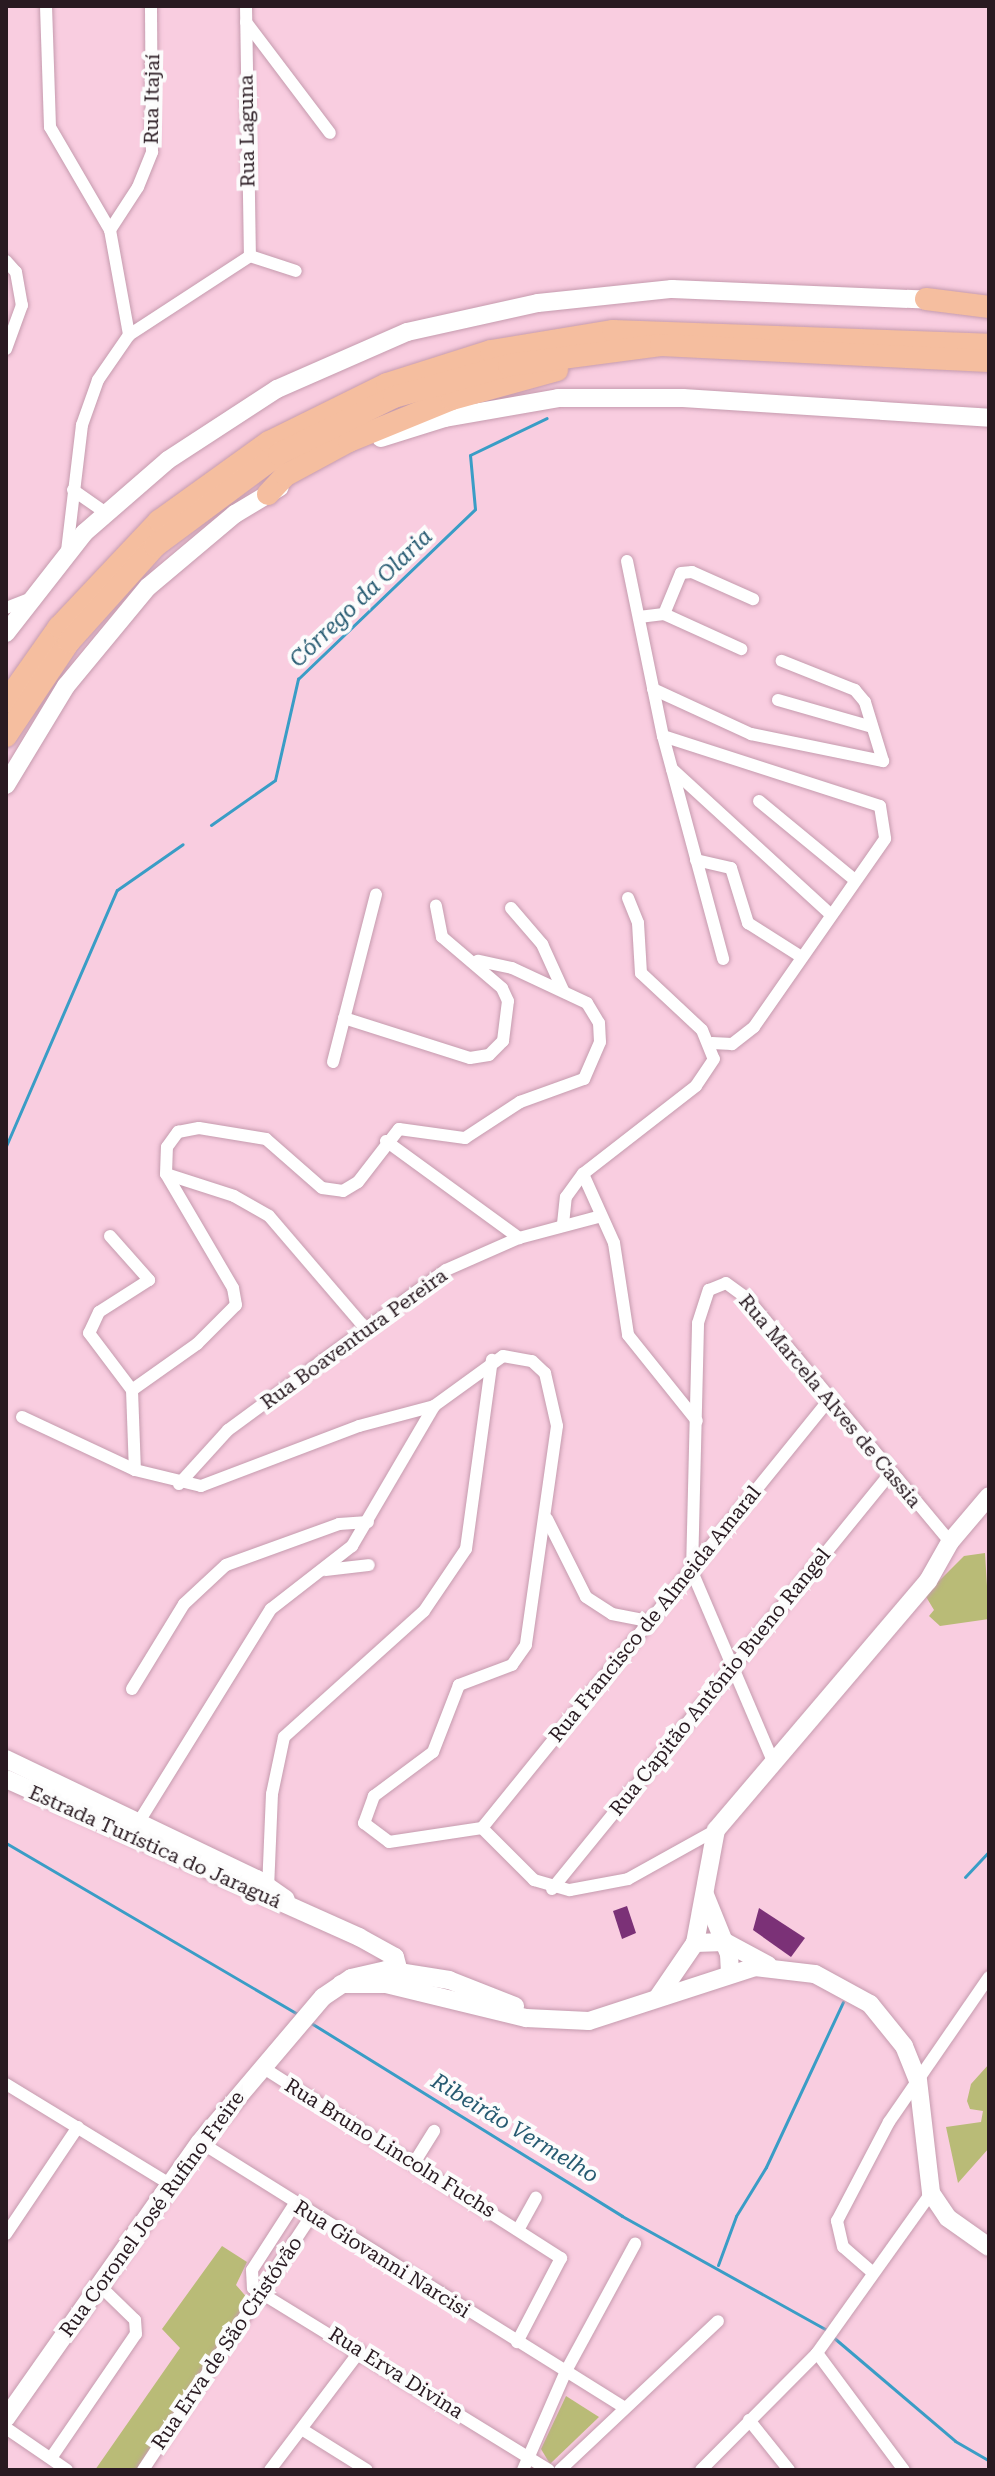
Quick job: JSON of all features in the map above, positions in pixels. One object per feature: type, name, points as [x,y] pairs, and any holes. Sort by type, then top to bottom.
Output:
[{"type":"highway","points":[[926,299],[989,307]]},
{"type":"highway","points":[[6,702],[67,617],[159,521],[269,442],[387,384],[491,351],[613,331],[989,345]]},
{"type":"highway","points":[[268,494],[318,456],[452,399],[661,345]]},
{"type":"highway","points":[[6,736],[42,677],[125,576],[199,510],[279,454],[429,385],[557,356],[661,345],[989,361]]},
{"type":"main road","points":[[6,633],[66,554],[106,513],[168,460],[277,389],[348,354],[438,323],[538,303],[672,289],[989,301]]},
{"type":"main road","points":[[6,785],[66,686],[148,587],[268,494],[353,447],[445,418],[558,398],[698,399],[989,418]]},
{"type":"main road","points":[[392,1974],[546,2021],[613,2017],[656,2000],[678,1981],[695,1943],[716,1830],[772,1759],[911,1599],[923,1574],[940,1559],[950,1542],[987,1502]]},
{"type":"main road","name":"Estrada Turística do Jaraguá","points":[[6,1759],[139,1821],[304,1913],[359,1937],[392,1974]]},
{"type":"main road","name":"Estrada Turística do Jaraguá","points":[[6,1779],[130,1838],[267,1892]]},
{"type":"main road","points":[[704,1893],[725,1942],[730,1973]]},
{"type":"main road","points":[[695,1943],[725,1942],[768,1965],[815,1974],[858,1995],[891,2027],[918,2080],[931,2193],[948,2218],[989,2247]]},
{"type":"main road","points":[[678,1981],[768,1965]]},
{"type":"main road","points":[[392,1974],[449,1980],[546,2021]]},
{"type":"main road","name":"Rua Coronel José Rufino Freire","points":[[6,2418],[200,2142],[310,2010],[341,1984],[392,1974]]},
{"type":"street","points":[[46,6],[50,127],[110,230],[129,335]]},
{"type":"street","name":"Rua Itajaí","points":[[110,230],[138,187],[152,152],[151,6]]},
{"type":"street","name":"Rua Laguna","points":[[246,6],[250,256]]},
{"type":"street","points":[[246,22],[330,133]]},
{"type":"street","points":[[246,53],[265,49]]},
{"type":"street","points":[[66,554],[73,490],[89,403],[129,335],[250,256],[296,271]]},
{"type":"street","points":[[6,261],[16,272],[22,305],[6,349]]},
{"type":"street","points":[[73,490],[106,513]]},
{"type":"street","points":[[627,561],[663,736],[723,959]]},
{"type":"street","points":[[664,614],[681,573],[692,572],[753,599]]},
{"type":"street","points":[[6,608],[30,599]]},
{"type":"street","points":[[639,617],[664,614],[741,649]]},
{"type":"street","points":[[653,689],[751,734],[883,761],[855,690],[782,661]]},
{"type":"street","points":[[778,700],[872,727]]},
{"type":"street","points":[[628,898],[638,923],[644,979],[712,1043],[732,1044],[754,1027],[800,956],[885,839],[880,806],[663,736]]},
{"type":"street","points":[[672,769],[830,914]]},
{"type":"street","points":[[759,801],[855,880]]},
{"type":"street","points":[[696,860],[731,868],[748,923],[800,956]]},
{"type":"street","points":[[333,1062],[376,894]]},
{"type":"street","points":[[344,1018],[449,1055],[489,1055],[503,1041],[508,1001],[478,961],[442,937],[436,906]]},
{"type":"street","points":[[511,908],[542,944],[563,990]]},
{"type":"street","points":[[132,1390],[197,1344],[236,1305],[233,1288],[166,1174],[173,1136],[199,1128],[266,1139],[322,1188],[343,1191],[358,1182],[386,1141],[408,1126],[442,1139],[465,1138],[520,1102],[584,1079],[598,1057],[599,1023],[587,1003],[500,963],[478,961]]},
{"type":"street","points":[[563,1224],[566,1197],[583,1174],[707,1075],[712,1043]]},
{"type":"street","points":[[386,1141],[519,1238]]},
{"type":"street","points":[[166,1174],[234,1196],[269,1216],[365,1328]]},
{"type":"street","points":[[583,1174],[598,1217],[614,1243],[628,1335],[697,1421]]},
{"type":"street","name":"Rua Boaventura Pereira","points":[[179,1484],[228,1430],[446,1270],[519,1238],[598,1217]]},
{"type":"street","points":[[110,1236],[149,1280],[99,1312],[89,1333],[132,1390],[135,1470]]},
{"type":"street","name":"Rua Marcela Alves de Cassia","points":[[772,1759],[730,1667],[692,1571],[700,1305],[709,1290],[726,1283],[747,1298],[889,1475],[950,1542]]},
{"type":"street","points":[[267,1892],[272,1794],[284,1737],[424,1611],[463,1557],[492,1360]]},
{"type":"street","points":[[130,1838],[271,1609],[324,1570],[368,1522],[434,1406],[492,1360],[532,1361],[551,1387],[557,1426],[547,1519],[521,1658],[459,1685],[433,1752],[374,1796],[364,1816],[368,1831],[389,1842],[482,1828],[518,1868],[552,1889],[603,1888],[628,1879],[716,1830]]},
{"type":"street","name":"Rua Francisco de Almeida Amaral","points":[[482,1828],[828,1401]]},
{"type":"street","points":[[22,1417],[135,1470],[179,1484],[217,1485],[359,1426],[434,1406]]},
{"type":"street","name":"Rua Capitão Antônio Bueno Rangel","points":[[552,1889],[889,1475]]},
{"type":"street","points":[[547,1519],[586,1597],[612,1614],[649,1621]]},
{"type":"street","points":[[132,1689],[184,1604],[226,1565],[339,1524],[368,1522]]},
{"type":"street","points":[[324,1570],[369,1565]]},
{"type":"street","points":[[872,2272],[843,2247],[837,2221],[889,2122],[989,1977]]},
{"type":"street","name":"Rua Bruno Lincoln Fuchs","points":[[262,2067],[562,2261],[517,2342]]},
{"type":"street","points":[[6,2084],[170,2184]]},
{"type":"street","points":[[6,2234],[78,2127]]},
{"type":"street","points":[[414,2163],[434,2131]]},
{"type":"street","name":"Rua Giovanni Narcisi","points":[[200,2142],[294,2205],[625,2408]]},
{"type":"street","points":[[701,2470],[820,2350],[872,2272],[931,2193]]},
{"type":"street","points":[[518,2230],[536,2198]]},
{"type":"street","points":[[261,2292],[249,2283],[250,2275],[294,2205]]},
{"type":"street","name":"Rua Erva de São Cristóvão","points":[[143,2470],[312,2215]]},
{"type":"street","points":[[523,2470],[566,2371],[635,2244]]},
{"type":"street","points":[[51,2458],[136,2334],[135,2320],[98,2284]]},
{"type":"street","name":"Rua Erva Divina","points":[[261,2292],[530,2455],[549,2470]]},
{"type":"street","points":[[560,2470],[718,2321]]},
{"type":"street","points":[[820,2350],[904,2470]]},
{"type":"street","points":[[270,2470],[360,2351]]},
{"type":"street","points":[[749,2420],[789,2470]]},
{"type":"street","points":[[6,2428],[67,2470]]},
{"type":"street","points":[[303,2430],[367,2470]]},
{"type":"green space","points":[[985,1553],[989,1619],[940,1626],[929,1616],[934,1610],[925,1595],[964,1556]]},
{"type":"green space","points":[[989,2064],[989,2148],[958,2183],[946,2127],[981,2122],[983,2111],[970,2109],[967,2101],[971,2084]]},
{"type":"green space","points":[[222,2246],[247,2262],[236,2285],[250,2301],[136,2470],[95,2470],[180,2348],[162,2329]]},
{"type":"green space","points":[[566,2396],[599,2417],[550,2464],[541,2449]]},
{"type":"building","points":[[627,1906],[636,1933],[622,1939],[613,1911]]},
{"type":"building","points":[[759,1908],[805,1938],[791,1957],[753,1930]]},
{"type":"waterway","name":"Córrego da Olaria","points":[[211,825],[275,780],[298,679],[475,509],[470,455],[547,418]]},
{"type":"waterway","name":"Córrego da Olaria","points":[[6,1146],[117,890],[183,844]]},
{"type":"waterway","name":"Ribeirão Vermelho","points":[[6,1843],[298,2014]]},
{"type":"waterway","points":[[965,1877],[989,1851]]},
{"type":"waterway","points":[[718,2265],[736,2216],[766,2167],[843,2002]]},
{"type":"waterway","points":[[311,2023],[622,2216],[829,2331]]},
{"type":"waterway","name":"Ribeirão Vermelho","points":[[833,2337],[955,2441],[989,2461]]}]
